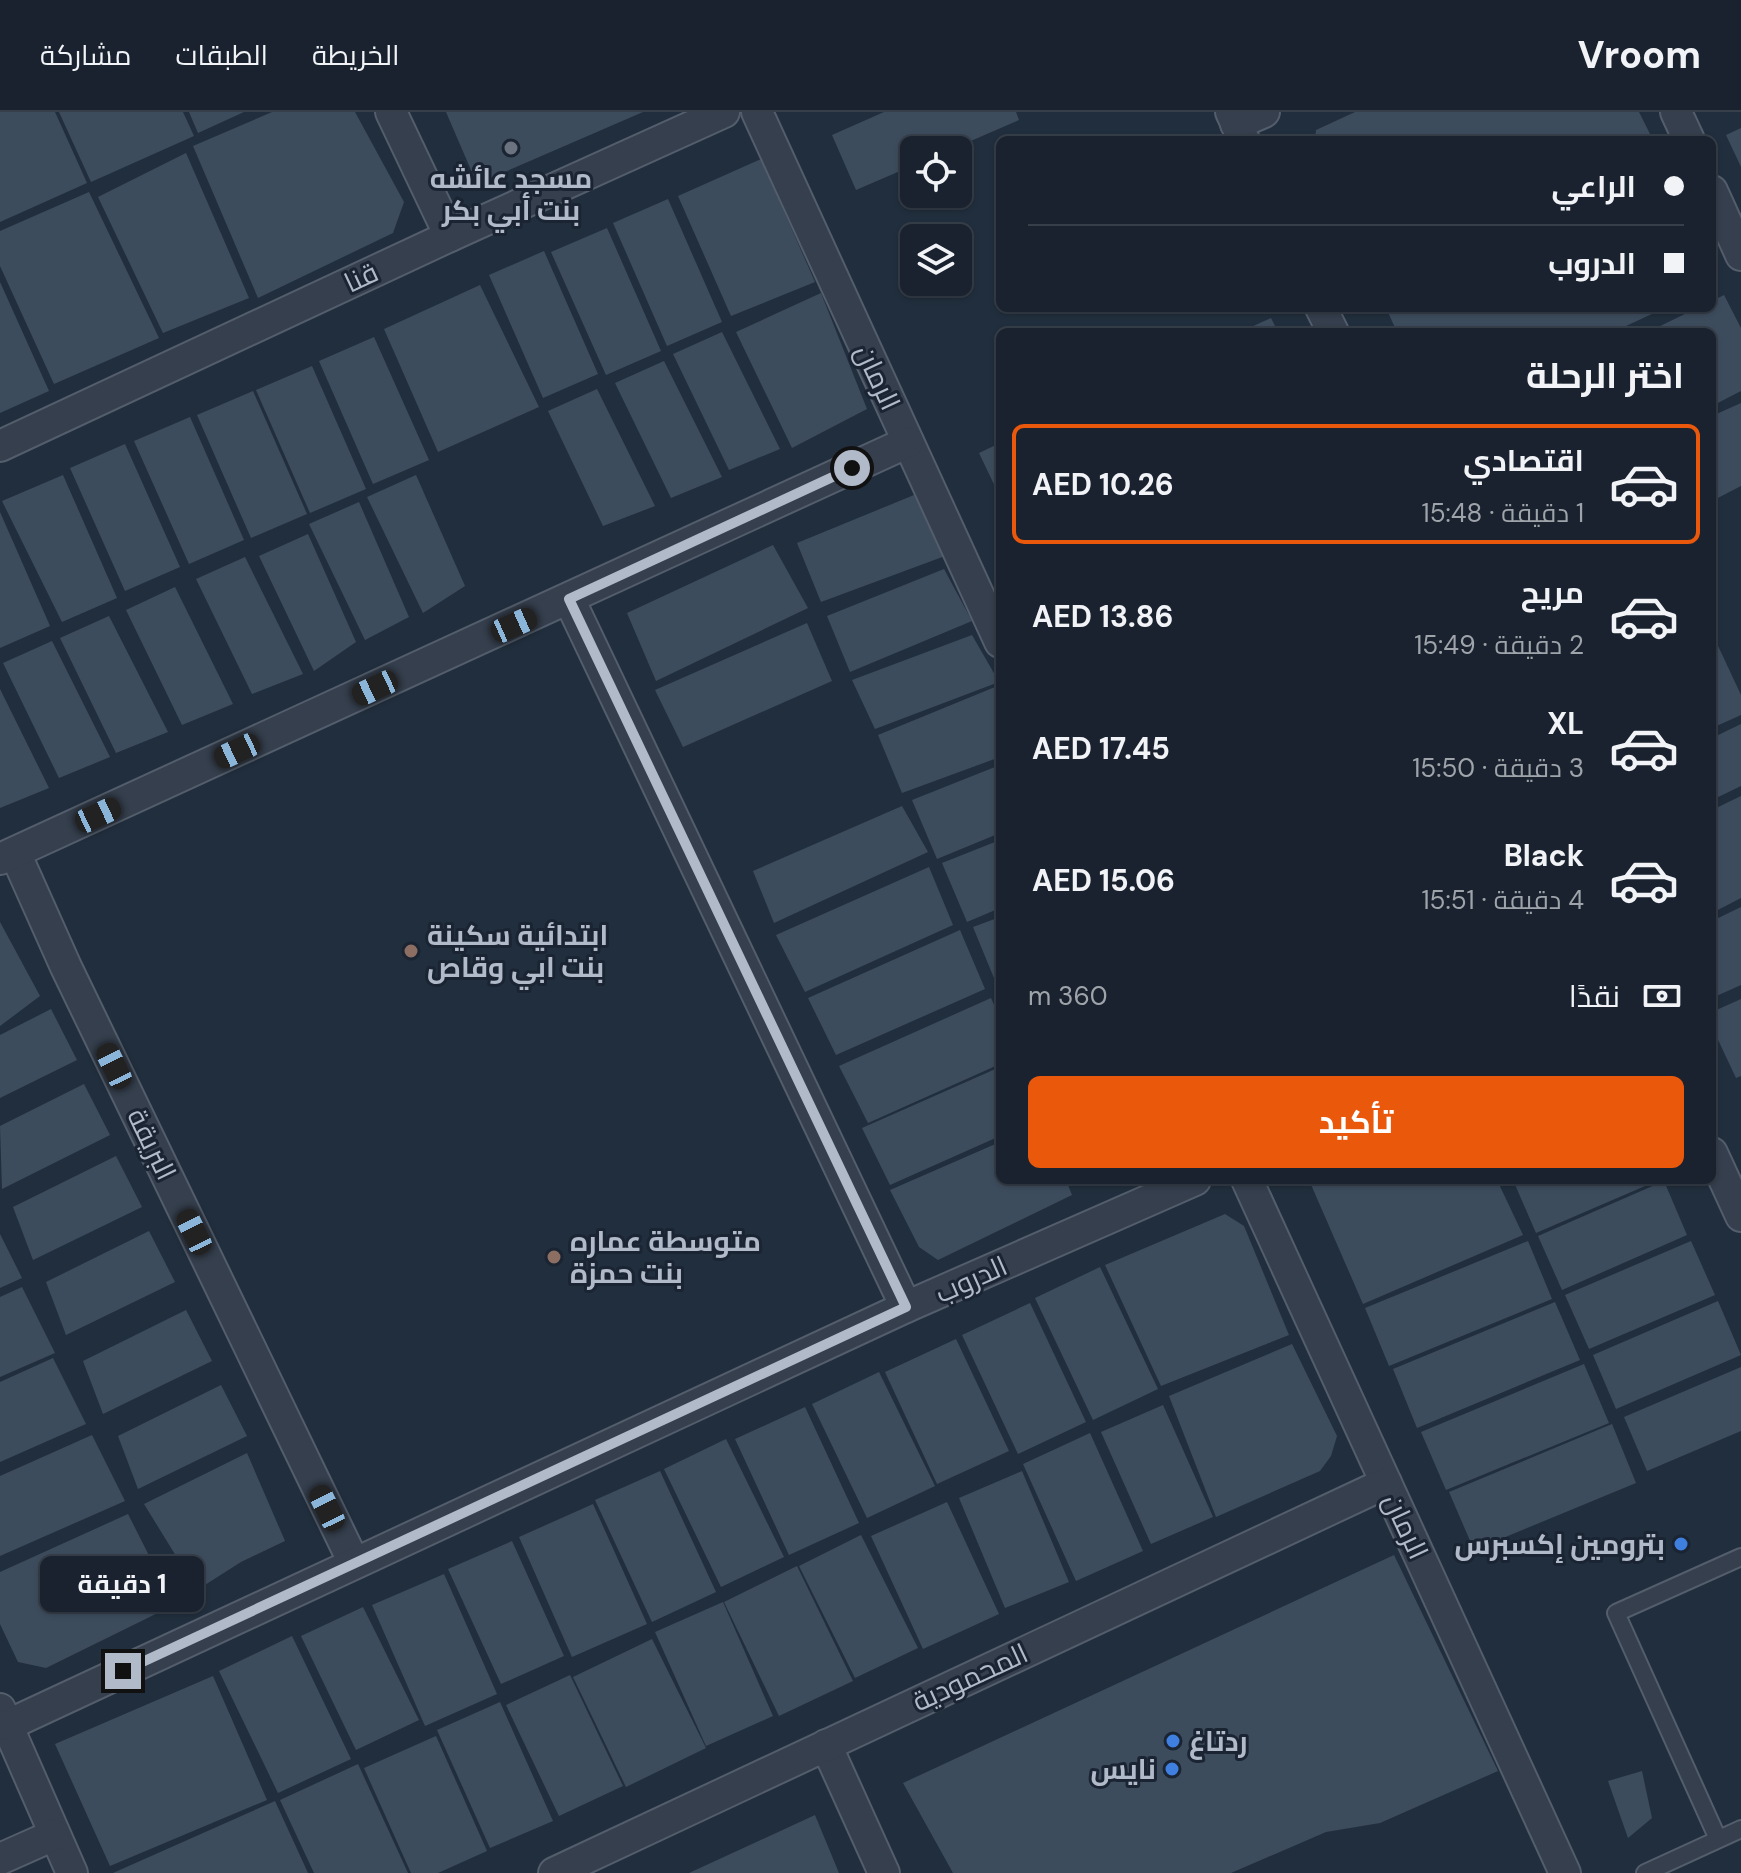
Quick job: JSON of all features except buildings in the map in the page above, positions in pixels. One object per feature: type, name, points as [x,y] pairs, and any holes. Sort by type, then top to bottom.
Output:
[{"type":"street","points":[[391,112],[450,236]]},
{"type":"street","name":"قنا","points":[[0,446],[724,112]]},
{"type":"street","name":"الرمان","points":[[757,112],[996,633]]},
{"type":"street","points":[[1676,112],[1687,136]]},
{"type":"street","points":[[1716,200],[1741,255]]},
{"type":"street","points":[[8,856],[908,442]]},
{"type":"street","points":[[569,599],[906,1307]]},
{"type":"street","name":"البريقة","points":[[8,856],[66,967],[354,1563]]},
{"type":"street","points":[[1716,1162],[1741,1216]]},
{"type":"street","name":"الدروب","points":[[4,1717],[354,1563],[906,1307],[1186,1184]]},
{"type":"street","name":"الرمان","points":[[1249,1184],[1565,1873]]},
{"type":"street","name":"المحمودية","points":[[554,1873],[1386,1483]]},
{"type":"street","points":[[4,1717],[72,1873]]},
{"type":"street","points":[[826,1745],[884,1873]]},
{"type":"street","points":[[0,1859],[54,1835]]},
{"type":"lane","points":[[1718,1839],[1616,1613],[1741,1557]]},
{"type":"lane","points":[[1645,1873],[1741,1829]]},
{"type":"place","name":"مسجد عائشه بنت أبي بكر","points":[[511,148]]},
{"type":"place","name":"ابتدائية سكينة بنت ابي وقاص","points":[[411,951]]},
{"type":"place","name":"متوسطة عماره بنت حمزة","points":[[554,1257]]},
{"type":"place","name":"بترومين إكسبرس","points":[[1681,1544]]},
{"type":"place","name":"ردتاغ","points":[[1173,1741]]},
{"type":"place","name":"نايس","points":[[1172,1769]]},
{"type":"route","points":[[123,1671],[906,1307],[569,599],[852,468]]}]
